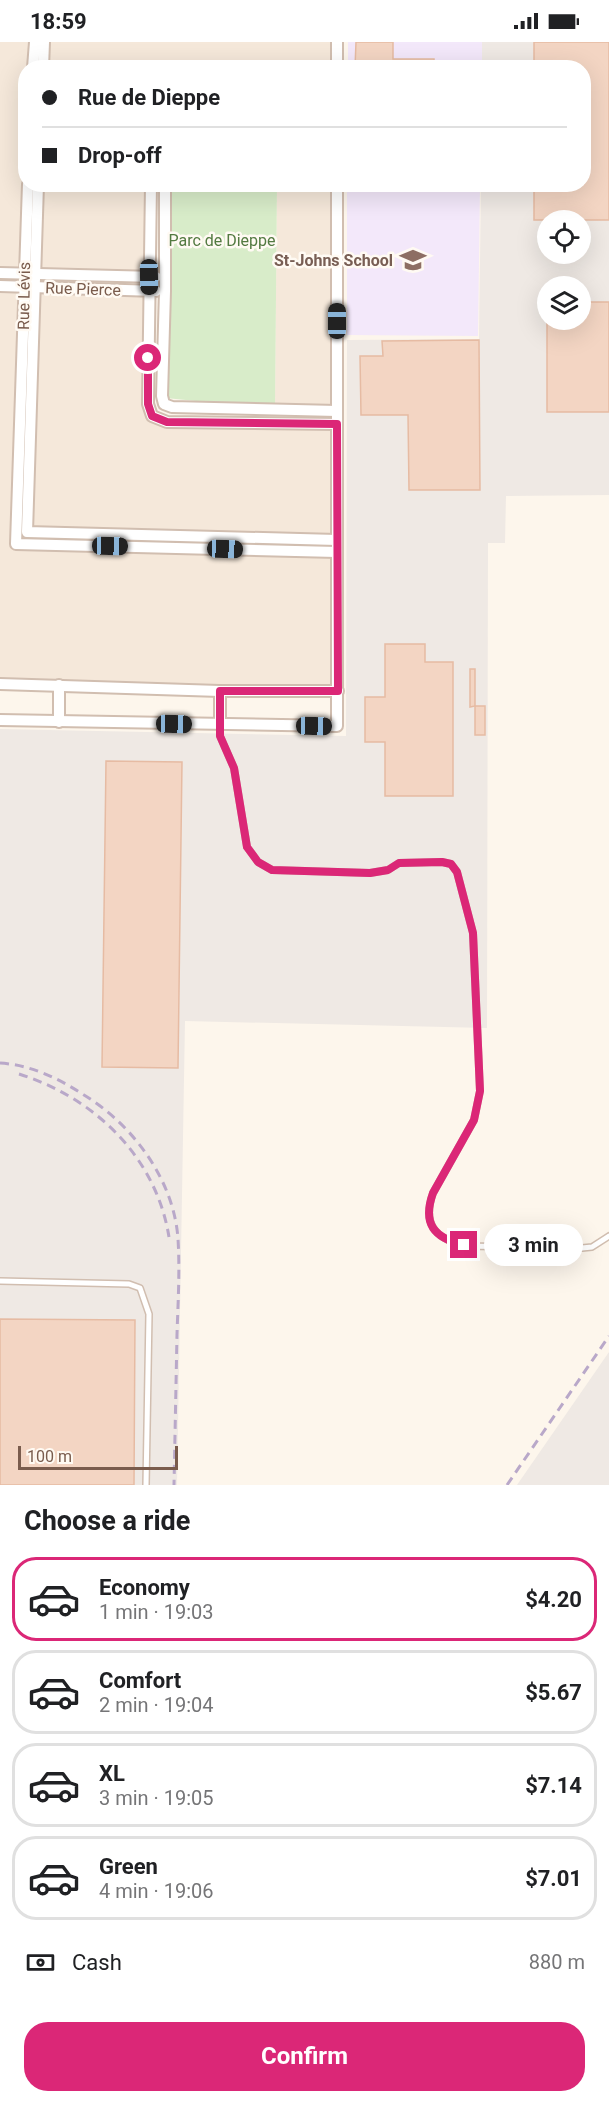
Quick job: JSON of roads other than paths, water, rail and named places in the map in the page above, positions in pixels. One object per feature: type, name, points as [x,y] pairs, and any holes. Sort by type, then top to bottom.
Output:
[{"type":"street","points":[[34,60],[35,42]]},
{"type":"street","points":[[43,60],[44,42]]},
{"type":"street","points":[[336,42],[336,60]]},
{"type":"street","name":"Rue Lévis","points":[[27,532],[28,192]]},
{"type":"street","name":"Rue Lévis","points":[[29,273],[37,192]]},
{"type":"street","points":[[151,192],[148,404],[152,416],[167,422],[337,424]]},
{"type":"street","points":[[164,404],[162,396],[165,192]]},
{"type":"street","points":[[0,720],[337,726],[337,192]]},
{"type":"street","name":"Rue Pierce","points":[[0,273],[165,277]]},
{"type":"street","name":"Rue Pierce","points":[[0,286],[165,291]]},
{"type":"street","points":[[164,404],[172,407],[337,411]]},
{"type":"street","points":[[152,416],[164,404]]},
{"type":"street","name":"Rue Lévis","points":[[16,544],[26,407]]},
{"type":"street","points":[[16,544],[27,532],[337,540]]},
{"type":"street","points":[[181,536],[181,548]]},
{"type":"street","points":[[16,544],[337,552]]},
{"type":"street","points":[[0,684],[220,691],[338,691]]},
{"type":"street","points":[[59,685],[59,722]]},
{"type":"street","points":[[220,691],[220,724]]},
{"type":"lane","points":[[220,724],[220,736],[234,768],[247,847],[258,862],[272,870],[370,873],[388,870],[399,863],[442,862],[451,864],[457,872],[473,933],[480,1091],[474,1120],[433,1193],[429,1205],[428,1215],[438,1235],[448,1242],[464,1245],[582,1248],[592,1247],[609,1236]]},
{"type":"lane","points":[[0,1281],[129,1284],[140,1288],[148,1314],[146,1485]]},
{"type":"railway","points":[[0,1063],[23,1066],[44,1073],[102,1107],[119,1122],[148,1156],[169,1196],[175,1217],[179,1263],[174,1485]]},
{"type":"railway","points":[[19,1074],[73,1098],[118,1134],[151,1181],[162,1208],[169,1237]]},
{"type":"railway","points":[[507,1485],[609,1336]]},
{"type":"place","name":"St-Johns School","points":[[413,260]]},
{"type":"park label","name":"Parc de Dieppe","points":[[222,240]]}]
